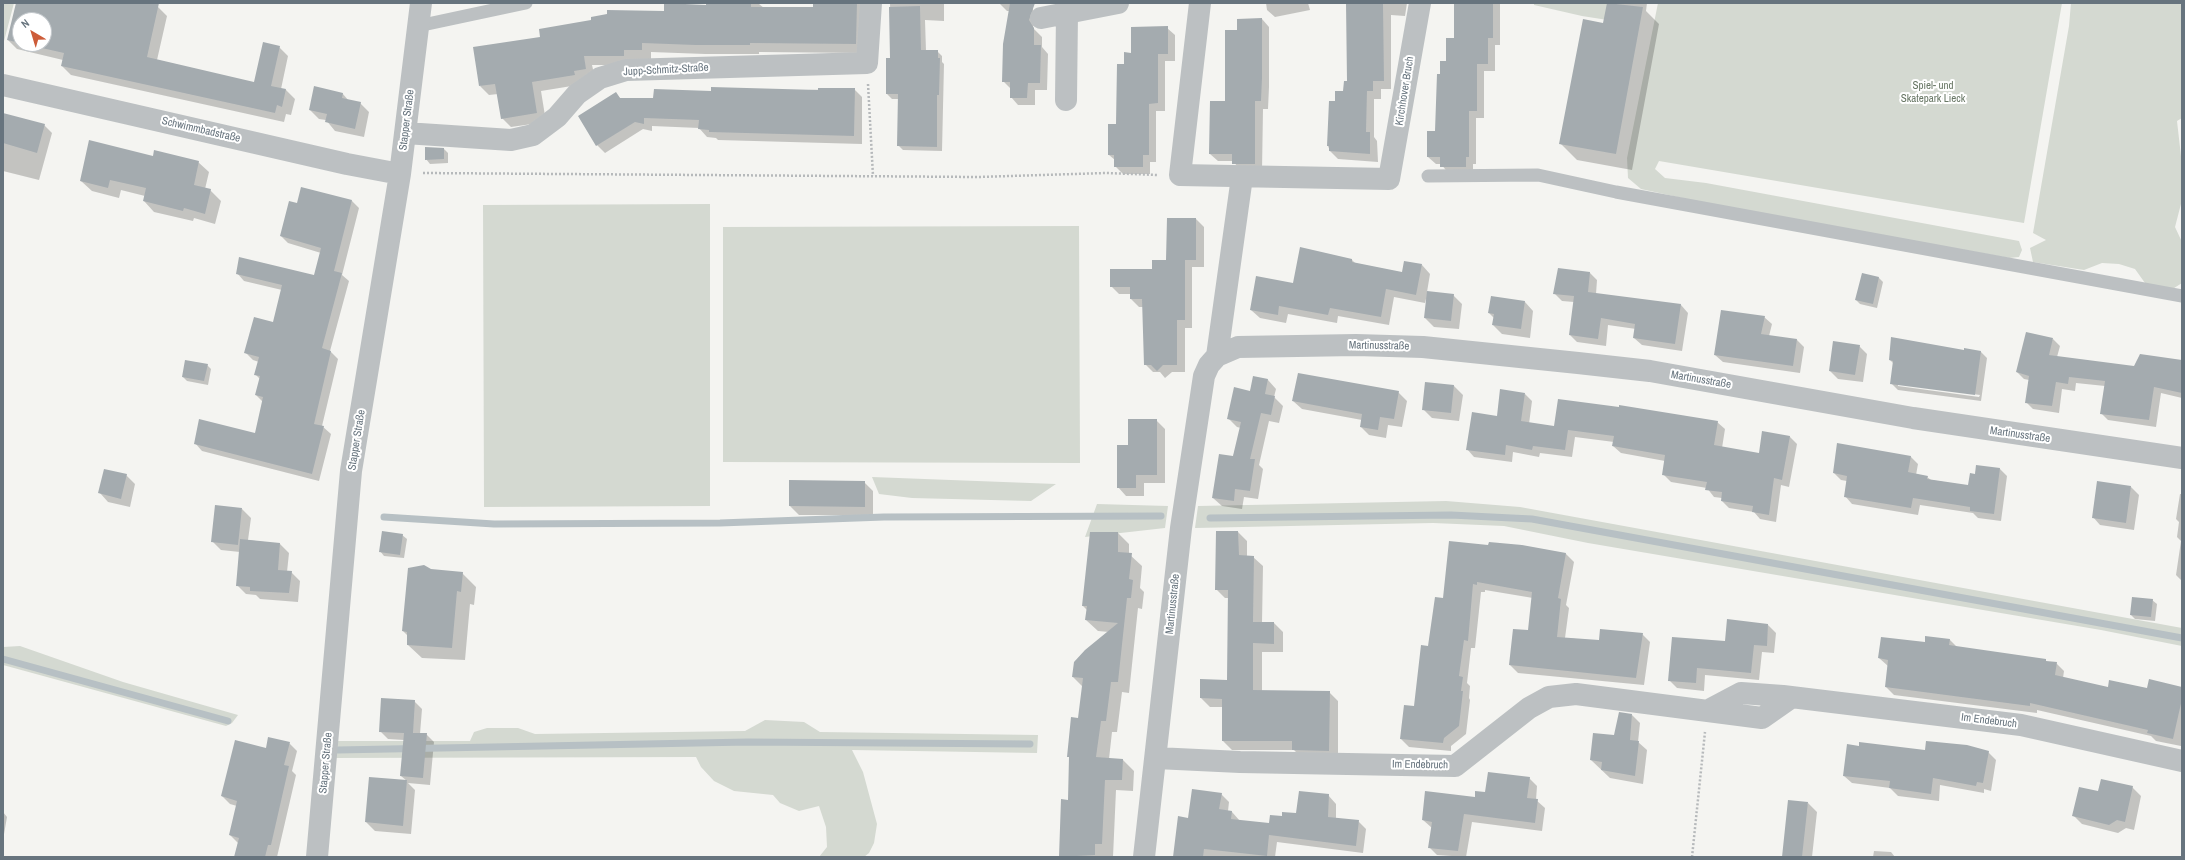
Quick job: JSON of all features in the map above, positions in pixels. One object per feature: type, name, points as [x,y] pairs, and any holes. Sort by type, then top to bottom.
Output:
[{"type":"street","name":"Stapper Straße","points":[[317,857],[351,471],[400,174],[421,3]]},
{"type":"street","points":[[867,63],[871,3]]},
{"type":"street","points":[[1041,18],[1118,3]]},
{"type":"street","points":[[1200,3],[1180,176],[1242,177]]},
{"type":"street","name":"Kirchhover Bruch","points":[[1242,177],[1389,179],[1420,3]]},
{"type":"street","points":[[1066,100],[1067,13]]},
{"type":"street","name":"Jupp-Schmitz-Straße","points":[[405,133],[511,140],[533,135],[556,117],[577,94],[600,78],[626,70],[867,63]]},
{"type":"street","name":"Schwimmbadstraße","points":[[3,85],[347,164],[400,174]]},
{"type":"street","name":"Martinusstraße","points":[[1217,356],[1242,177]]},
{"type":"street","name":"Martinusstraße","points":[[1144,857],[1181,528],[1206,371],[1217,356],[1238,347],[1363,345],[1423,347],[1650,371],[1920,420],[2182,458]]},
{"type":"street","name":"Im Endebruch","points":[[1156,758],[1240,762],[1455,766],[1529,708],[1549,697],[1576,694],[1762,718],[1792,697],[2021,725],[2182,761]]},
{"type":"lane","points":[[418,26],[526,3]]},
{"type":"lane","points":[[1428,176],[1538,175],[1624,194],[2182,296]]},
{"type":"path","points":[[867,63],[873,176]]},
{"type":"path","points":[[400,174],[978,177],[1106,173],[1180,176]]},
{"type":"path","points":[[1692,857],[1707,711]]},
{"type":"green space","points":[[3,3],[14,3],[3,45]]},
{"type":"green space","points":[[1534,3],[1617,3],[1614,21],[1582,16],[1534,5]]},
{"type":"green space","name":"Spiel- und Skatepark Lieck","points":[[1658,3],[2062,3],[2024,223],[1659,161],[1655,169],[1665,178],[1706,183],[2019,241],[2022,250],[2019,257],[2009,258],[1714,205],[1641,189],[1628,178],[1627,158]]},
{"type":"green space","points":[[2071,3],[2180,3],[2182,6],[2182,118],[2177,121],[2182,165],[2182,200],[2175,227],[2182,242],[2182,283],[2171,290],[2145,283],[2135,269],[2119,264],[2102,263],[2084,270],[2033,262],[2030,248],[2046,240],[2033,233],[2069,26]]},
{"type":"green space","points":[[710,204],[710,506],[484,507],[483,205]]},
{"type":"green space","points":[[1079,226],[1080,463],[723,462],[723,227]]},
{"type":"green space","points":[[872,477],[1056,484],[1031,501],[912,498],[879,494]]},
{"type":"green space","points":[[1446,501],[1520,507],[2182,628],[2182,646],[2101,630],[1588,543],[1504,526],[1433,523],[1195,528],[1198,506]]},
{"type":"green space","points":[[1097,504],[1168,506],[1165,528],[1085,537]]},
{"type":"green space","points":[[20,646],[123,682],[238,715],[232,723],[226,726],[3,665],[3,647]]},
{"type":"green space","points":[[765,720],[804,722],[820,732],[1038,735],[1037,753],[852,750],[863,772],[877,824],[874,843],[869,853],[864,857],[819,857],[827,847],[826,827],[819,806],[799,811],[780,803],[773,795],[734,791],[714,781],[701,767],[696,757],[330,758],[332,741],[470,741],[474,732],[487,728],[518,728],[535,734],[745,731]]},
{"type":"building","points":[[16,3],[159,3],[147,57],[254,82],[263,42],[280,46],[271,86],[286,89],[282,107],[277,105],[275,113],[61,66],[64,53],[52,50],[52,12],[14,12]]},
{"type":"building","points":[[664,3],[706,5],[706,3],[751,3],[751,7],[813,7],[813,3],[857,3],[856,44],[750,43],[750,45],[695,45],[642,43],[642,50],[624,50],[624,56],[584,56],[586,69],[574,71],[575,75],[532,82],[537,113],[501,119],[495,84],[479,86],[473,47],[540,37],[539,29],[591,20],[591,17],[607,14],[607,10],[664,11]]},
{"type":"building","points":[[1010,3],[1035,3],[1029,20],[1034,28],[1034,45],[1041,45],[1040,83],[1028,83],[1027,98],[1010,98],[1010,82],[1002,82],[1003,44]]},
{"type":"building","points":[[1346,3],[1383,3],[1384,81],[1373,81],[1373,91],[1367,91],[1366,132],[1370,132],[1370,154],[1329,151],[1329,146],[1327,146],[1329,101],[1335,101],[1335,91],[1343,91],[1344,81],[1347,81]]},
{"type":"building","points":[[1454,3],[1493,3],[1493,38],[1488,38],[1488,64],[1477,64],[1477,111],[1469,111],[1469,157],[1466,157],[1466,167],[1440,167],[1440,157],[1427,157],[1427,131],[1435,131],[1437,74],[1440,74],[1440,61],[1446,61],[1446,38],[1454,38]]},
{"type":"building","points":[[1607,3],[1643,7],[1616,154],[1559,144],[1583,19],[1603,23]]},
{"type":"building","points":[[920,6],[921,50],[938,50],[938,58],[940,58],[939,95],[937,95],[937,147],[897,146],[898,94],[886,94],[886,58],[890,58],[889,7]]},
{"type":"building","points":[[1262,18],[1261,101],[1255,101],[1255,164],[1232,164],[1232,154],[1209,154],[1210,101],[1225,101],[1225,30],[1237,30],[1237,19]]},
{"type":"building","points":[[12,19],[12,41],[7,40]]},
{"type":"building","points":[[1168,26],[1168,54],[1158,54],[1158,103],[1149,104],[1149,155],[1143,155],[1143,167],[1114,167],[1114,155],[1108,155],[1108,124],[1116,124],[1117,64],[1124,64],[1124,52],[1131,53],[1131,27]]},
{"type":"building","points":[[314,86],[343,93],[342,98],[361,102],[355,129],[325,122],[327,114],[309,110]]},
{"type":"building","points":[[711,87],[818,90],[818,88],[855,88],[854,136],[709,132],[709,130],[698,129],[699,120],[644,118],[644,124],[635,122],[596,146],[578,116],[616,92],[620,98],[653,98],[654,89],[711,91]]},
{"type":"building","points":[[3,113],[45,124],[37,153],[3,143]]},
{"type":"building","points":[[89,140],[153,156],[154,150],[199,161],[194,185],[211,189],[205,214],[184,208],[183,211],[143,201],[146,188],[110,180],[108,188],[80,181]]},
{"type":"building","points":[[425,147],[444,148],[444,159],[425,160]]},
{"type":"building","points":[[301,187],[352,200],[334,271],[342,273],[322,348],[331,351],[314,424],[324,426],[312,474],[194,444],[199,419],[255,433],[263,397],[255,395],[260,376],[254,375],[259,357],[244,353],[254,317],[273,322],[282,285],[236,274],[239,257],[314,275],[321,248],[280,236],[289,201],[297,203]]},
{"type":"building","points":[[1167,218],[1196,218],[1196,260],[1185,260],[1185,320],[1177,320],[1177,365],[1163,365],[1157,371],[1151,365],[1144,365],[1142,299],[1130,299],[1130,287],[1110,287],[1110,269],[1152,269],[1152,260],[1166,260]]},
{"type":"building","points":[[1300,247],[1352,259],[1352,262],[1402,272],[1404,261],[1422,264],[1416,295],[1386,289],[1381,317],[1330,308],[1328,315],[1279,306],[1278,315],[1250,310],[1256,276],[1293,283]]},
{"type":"building","points":[[1558,268],[1590,272],[1588,292],[1681,304],[1675,344],[1633,338],[1635,324],[1601,318],[1598,339],[1569,335],[1574,296],[1553,294]]},
{"type":"building","points":[[1862,273],[1879,277],[1873,304],[1855,300]]},
{"type":"building","points":[[1427,291],[1454,294],[1451,321],[1424,318]]},
{"type":"building","points":[[1491,296],[1525,301],[1521,329],[1492,325],[1494,314],[1488,313]]},
{"type":"building","points":[[1721,310],[1765,316],[1761,334],[1797,339],[1793,366],[1714,355]]},
{"type":"building","points":[[2026,332],[2053,338],[2049,355],[2134,366],[2140,354],[2182,360],[2182,393],[2154,387],[2149,420],[2100,414],[2105,381],[2069,377],[2068,384],[2056,382],[2052,406],[2025,403],[2029,376],[2016,372]]},
{"type":"building","points":[[1891,337],[1964,350],[1964,348],[1981,351],[1975,395],[1890,384],[1893,361],[1889,360]]},
{"type":"building","points":[[1833,341],[1860,345],[1855,375],[1829,371]]},
{"type":"building","points":[[185,360],[208,364],[204,381],[182,377]]},
{"type":"building","points":[[1298,373],[1399,391],[1394,419],[1380,417],[1378,430],[1360,427],[1362,414],[1292,401]]},
{"type":"building","points":[[1253,376],[1268,379],[1265,394],[1275,396],[1271,415],[1261,413],[1250,459],[1255,459],[1250,491],[1235,489],[1234,501],[1212,498],[1219,454],[1233,456],[1241,422],[1227,419],[1234,387],[1250,391]]},
{"type":"building","points":[[1425,382],[1454,385],[1451,413],[1422,410]]},
{"type":"building","points":[[1500,389],[1525,393],[1521,421],[1554,426],[1558,399],[1619,407],[1619,405],[1718,421],[1714,445],[1759,453],[1762,431],[1790,436],[1782,480],[1774,478],[1769,515],[1752,512],[1753,506],[1721,501],[1722,492],[1705,490],[1707,482],[1662,475],[1665,455],[1612,446],[1614,436],[1568,430],[1565,450],[1533,446],[1532,450],[1506,445],[1505,455],[1466,450],[1472,412],[1497,416]]},
{"type":"building","points":[[1128,419],[1157,419],[1157,475],[1136,475],[1136,488],[1117,488],[1117,445],[1128,445]]},
{"type":"building","points":[[1837,443],[1911,456],[1908,472],[1928,476],[1927,479],[1968,485],[1970,473],[1975,474],[1976,465],[2000,468],[1994,514],[1970,511],[1970,507],[1913,498],[1911,508],[1844,497],[1847,476],[1833,473]]},
{"type":"building","points":[[104,469],[127,474],[121,499],[98,493]]},
{"type":"building","points":[[789,480],[865,481],[865,507],[789,506]]},
{"type":"building","points":[[2097,481],[2131,486],[2126,523],[2092,518]]},
{"type":"building","points":[[215,505],[242,508],[238,545],[211,542]]},
{"type":"building","points":[[382,531],[403,534],[400,555],[379,552]]},
{"type":"building","points":[[1216,531],[1238,531],[1239,555],[1254,556],[1253,622],[1274,622],[1274,644],[1253,643],[1253,690],[1330,691],[1329,751],[1292,750],[1292,741],[1222,741],[1222,699],[1200,698],[1200,679],[1227,680],[1228,590],[1215,590]]},
{"type":"building","points":[[1090,532],[1118,532],[1118,552],[1132,553],[1129,579],[1133,580],[1131,598],[1127,598],[1118,682],[1111,682],[1106,721],[1101,721],[1096,757],[1123,759],[1122,780],[1105,780],[1102,844],[1095,844],[1095,855],[1059,857],[1061,799],[1068,800],[1069,757],[1067,757],[1071,717],[1078,718],[1083,678],[1072,677],[1074,662],[1085,650],[1118,623],[1085,620],[1087,606],[1082,606]]},
{"type":"building","points":[[240,539],[280,543],[278,570],[292,571],[289,593],[250,591],[250,587],[236,586]]},
{"type":"building","points":[[1449,541],[1488,545],[1489,542],[1522,545],[1566,553],[1558,598],[1561,599],[1557,637],[1599,640],[1600,629],[1643,633],[1636,678],[1509,665],[1513,629],[1528,630],[1532,592],[1477,582],[1477,585],[1473,584],[1468,641],[1464,640],[1459,676],[1463,677],[1461,691],[1463,691],[1459,726],[1444,738],[1443,743],[1400,739],[1404,705],[1414,706],[1421,645],[1428,646],[1435,597],[1443,598]]},
{"type":"building","points":[[424,565],[431,569],[463,572],[461,592],[457,591],[452,648],[407,645],[407,632],[402,631],[408,568]]},
{"type":"building","points":[[2132,597],[2153,599],[2151,617],[2130,615]]},
{"type":"building","points":[[1727,619],[1768,624],[1767,646],[1754,645],[1751,673],[1697,668],[1696,683],[1668,681],[1672,637],[1725,641]]},
{"type":"building","points":[[1925,636],[1950,639],[1949,645],[2046,659],[2046,661],[2057,662],[2055,675],[2108,687],[2109,680],[2147,688],[2149,679],[2182,687],[2182,699],[2173,739],[2147,733],[2148,730],[2030,703],[2030,706],[1885,687],[1888,660],[1878,658],[1881,637],[1925,642]]},
{"type":"building","points":[[381,698],[415,700],[413,733],[427,733],[423,778],[400,776],[404,733],[379,732]]},
{"type":"building","points":[[1619,712],[1632,714],[1630,740],[1639,741],[1635,776],[1601,770],[1602,762],[1590,760],[1593,733],[1614,735]]},
{"type":"building","points":[[268,737],[290,742],[284,765],[289,766],[271,845],[268,845],[265,857],[234,857],[239,838],[229,835],[237,801],[221,796],[235,740],[266,748]]},
{"type":"building","points":[[1926,741],[1967,745],[1989,751],[1983,783],[1977,782],[1976,786],[1933,778],[1931,794],[1889,788],[1890,781],[1843,776],[1847,744],[1859,746],[1859,742],[1925,750]]},
{"type":"building","points":[[1488,772],[1530,777],[1527,798],[1538,799],[1535,823],[1464,814],[1458,851],[1428,848],[1432,822],[1422,820],[1425,791],[1475,797],[1475,791],[1485,792]]},
{"type":"building","points":[[369,777],[407,780],[403,826],[365,822]]},
{"type":"building","points":[[2101,779],[2133,786],[2125,822],[2117,820],[2109,825],[2072,816],[2079,787],[2098,791]]},
{"type":"building","points":[[1192,789],[1222,793],[1219,809],[1232,811],[1231,819],[1269,823],[1270,815],[1282,816],[1282,812],[1296,813],[1299,791],[1329,794],[1328,817],[1359,820],[1356,846],[1269,835],[1267,856],[1204,849],[1203,857],[1173,857],[1178,816],[1188,818]]},
{"type":"building","points":[[1788,800],[1808,802],[1802,857],[1782,857]]},
{"type":"waterway","points":[[1210,518],[1451,515],[1532,519],[2182,638]]},
{"type":"waterway","points":[[384,517],[494,524],[720,523],[884,517],[1161,516]]},
{"type":"waterway","points":[[3,659],[228,721]]},
{"type":"waterway","points":[[338,750],[748,742],[1030,744]]}]
